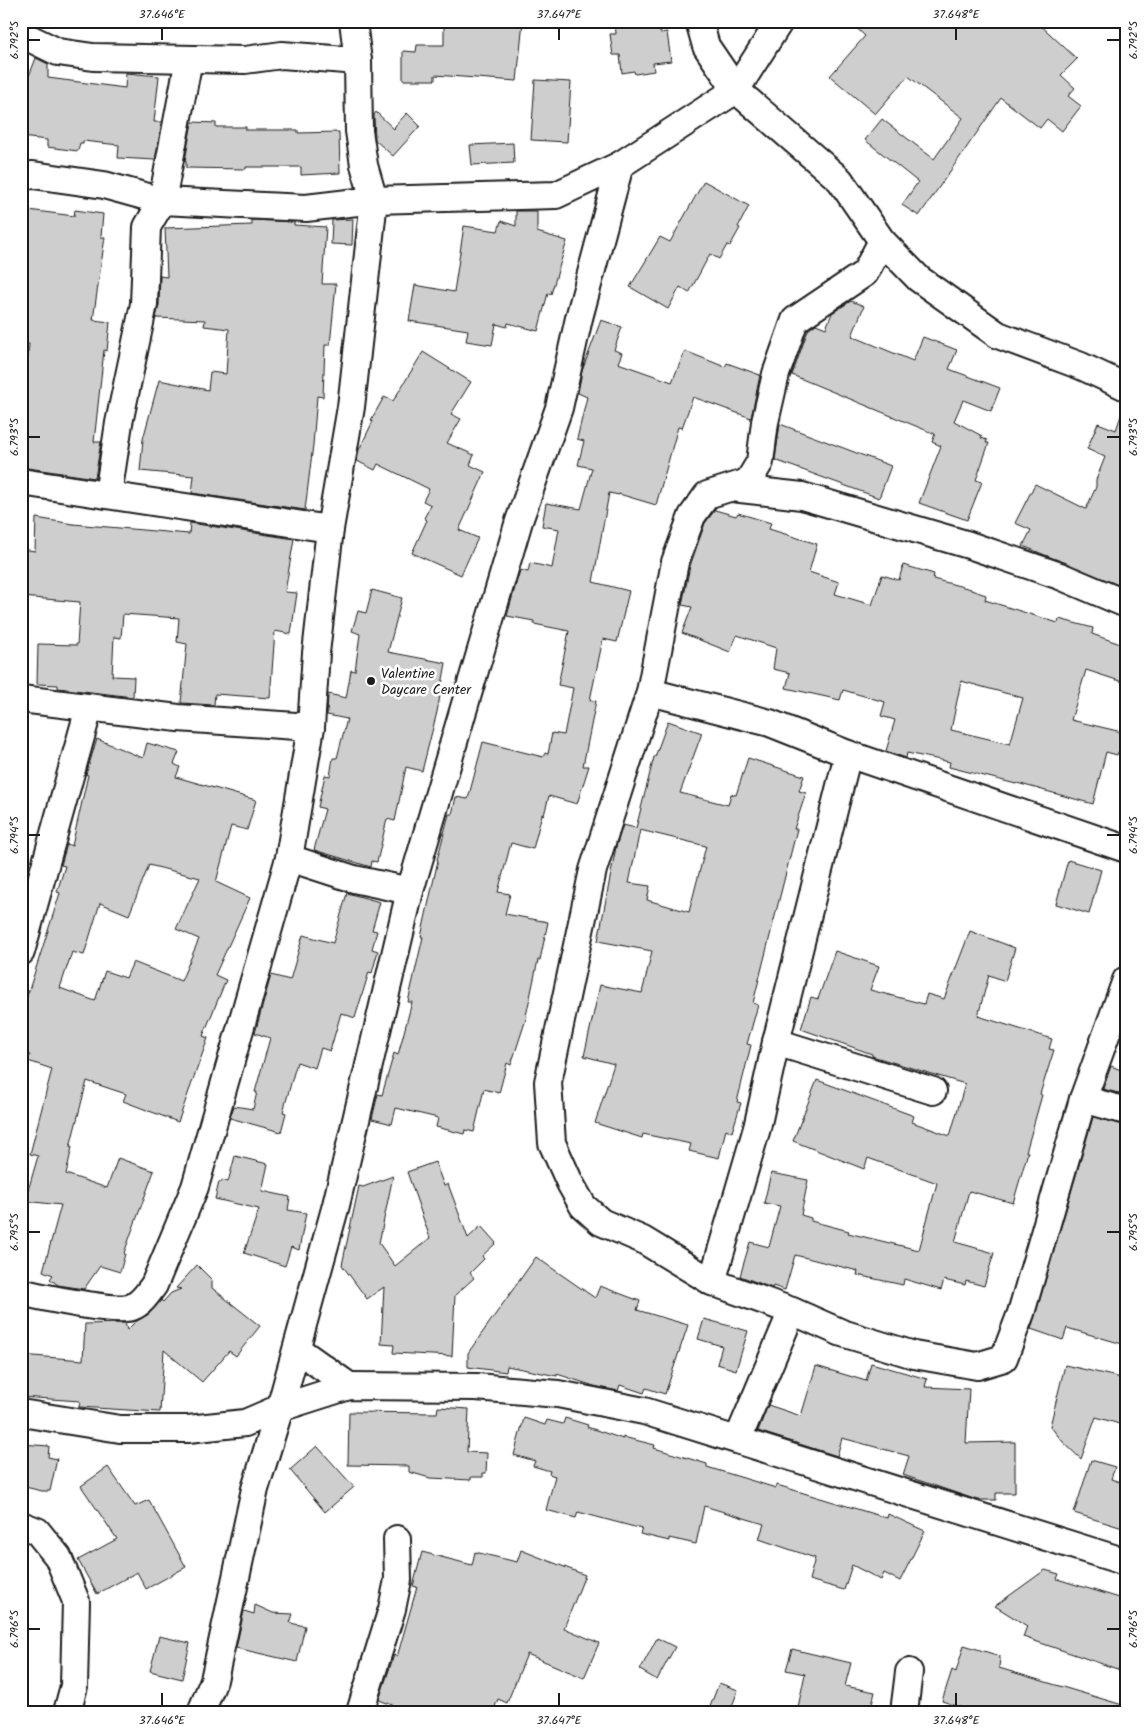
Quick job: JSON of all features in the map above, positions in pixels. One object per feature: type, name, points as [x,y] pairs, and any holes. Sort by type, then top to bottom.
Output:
[{"type":"street","points":[[21,1292],[78,1304],[126,1308],[138,1304],[154,1285],[195,1187],[289,858],[311,727],[316,653],[330,529],[351,407],[374,200],[364,166],[359,131],[358,62],[353,21]]},
{"type":"street","points":[[699,21],[706,46],[736,90],[840,180],[882,240],[919,280],[998,335],[1081,366],[1126,387]]},
{"type":"street","points":[[21,176],[34,175],[104,184],[162,201],[306,208],[374,200],[556,195],[620,166],[736,90],[780,21]]},
{"type":"street","points":[[21,34],[58,52],[93,57],[245,60],[282,55],[358,62]]},
{"type":"street","points":[[108,495],[119,423],[144,304],[147,227],[162,201],[190,59]]},
{"type":"street","points":[[201,1712],[214,1680],[255,1489],[297,1349],[336,1206],[410,891],[519,521],[559,408],[579,318],[620,166]]},
{"type":"street","points":[[882,240],[865,273],[795,320],[776,374],[765,422],[760,462],[748,482],[707,495],[692,516],[674,562],[650,692],[593,870],[548,1082],[552,1143],[570,1183],[583,1206],[595,1217],[643,1240],[712,1282],[792,1311],[842,1332],[914,1355],[977,1366],[1004,1358],[1021,1313],[1082,1099],[1126,980]]},
{"type":"street","points":[[21,482],[330,529]]},
{"type":"street","points":[[732,488],[802,496],[960,542],[1060,576],[1126,604]]},
{"type":"street","points":[[650,692],[770,723],[848,754],[1126,849]]},
{"type":"street","points":[[21,699],[178,718],[311,727]]},
{"type":"street","points":[[21,952],[89,708]]},
{"type":"street","points":[[712,1282],[757,1128],[776,1042],[848,754]]},
{"type":"street","points":[[289,858],[354,879],[410,891]]},
{"type":"street","points":[[776,1042],[933,1091]]},
{"type":"street","points":[[1082,1099],[1126,1111]]},
{"type":"street","points":[[738,1439],[792,1311]]},
{"type":"street","points":[[297,1349],[349,1386]]},
{"type":"street","points":[[21,1412],[120,1429],[188,1429],[245,1423],[280,1408],[349,1386],[476,1387],[558,1394],[644,1411],[1126,1562]]},
{"type":"street","points":[[21,1525],[37,1532],[58,1556],[76,1601],[74,1686],[67,1712]]},
{"type":"street","points":[[360,1712],[392,1609],[398,1580],[397,1539]]},
{"type":"street","points":[[904,1712],[910,1672]]},
{"type":"building","points":[[444,21],[523,21],[517,81],[435,75],[435,80],[403,80],[403,51],[416,52],[417,45],[444,45]]},
{"type":"building","points":[[615,21],[659,21],[660,33],[667,32],[671,61],[653,63],[654,71],[635,74],[634,71],[622,73],[620,55],[613,55],[610,34],[616,34]]},
{"type":"building","points":[[849,21],[1036,21],[1077,59],[1061,75],[1075,88],[1068,96],[1081,106],[1062,131],[1047,119],[1040,128],[1001,98],[919,216],[902,205],[918,182],[865,140],[882,119],[934,159],[963,118],[908,76],[875,114],[830,76],[865,36]]},
{"type":"building","points":[[36,58],[48,64],[48,78],[125,88],[126,73],[159,76],[154,122],[162,122],[155,160],[118,158],[119,145],[83,141],[83,143],[80,143],[78,151],[47,147],[47,140],[21,137],[21,91]]},
{"type":"building","points":[[535,80],[571,82],[567,142],[531,140]]},
{"type":"building","points":[[376,112],[394,129],[407,113],[420,126],[393,156],[375,140],[374,115]]},
{"type":"building","points":[[192,122],[216,123],[216,127],[246,127],[246,130],[298,130],[298,133],[339,132],[340,173],[301,175],[301,167],[246,167],[246,169],[186,168],[185,161]]},
{"type":"building","points":[[513,143],[514,163],[472,165],[470,145]]},
{"type":"building","points":[[704,181],[749,206],[730,246],[727,245],[719,259],[710,254],[689,293],[680,287],[668,309],[630,287],[660,237],[670,242]]},
{"type":"building","points":[[21,209],[74,216],[75,210],[103,214],[101,237],[105,237],[93,320],[110,322],[107,351],[104,350],[94,442],[101,442],[95,478],[21,467],[21,426],[29,344],[21,343]]},
{"type":"building","points":[[516,211],[537,211],[537,232],[567,241],[551,294],[548,293],[538,331],[508,323],[507,327],[496,324],[492,345],[466,341],[468,330],[409,321],[415,285],[454,292],[464,226],[498,231],[501,221],[516,226]]},
{"type":"building","points":[[353,219],[352,245],[331,244],[332,220]]},
{"type":"building","points":[[252,220],[294,222],[294,225],[326,227],[322,284],[336,284],[330,345],[325,345],[323,397],[317,396],[305,510],[192,493],[194,476],[140,471],[143,439],[159,380],[208,390],[210,372],[226,374],[229,329],[204,326],[205,320],[156,318],[159,305],[160,276],[167,277],[165,228],[252,225]]},
{"type":"building","points":[[851,301],[864,306],[852,336],[913,361],[923,337],[957,350],[949,369],[1000,388],[991,411],[963,400],[954,421],[982,436],[981,438],[987,440],[986,443],[989,443],[976,480],[982,482],[967,520],[919,503],[941,446],[932,442],[935,434],[792,375],[808,330],[816,324],[826,328],[832,313]]},
{"type":"building","points":[[601,320],[622,327],[614,350],[622,353],[618,363],[672,382],[685,351],[725,367],[727,363],[760,375],[751,418],[693,397],[682,428],[678,427],[656,505],[619,494],[609,493],[593,582],[629,591],[617,642],[603,639],[590,700],[596,701],[583,766],[589,766],[577,804],[549,796],[533,849],[511,843],[498,892],[510,894],[505,914],[548,922],[527,1016],[511,1065],[507,1063],[499,1093],[484,1089],[474,1132],[465,1130],[464,1134],[436,1127],[438,1118],[396,1108],[392,1124],[372,1119],[378,1094],[382,1095],[394,1053],[398,1055],[412,1002],[408,1002],[423,937],[421,937],[437,860],[449,814],[452,814],[456,797],[468,799],[483,742],[543,757],[545,753],[548,754],[552,733],[564,735],[573,688],[558,685],[569,631],[507,616],[520,570],[528,572],[530,563],[552,568],[559,529],[542,526],[546,503],[581,509],[592,468],[578,465],[584,441],[577,439],[587,397],[578,393],[582,371]]},
{"type":"building","points":[[423,352],[471,382],[451,414],[461,419],[447,443],[474,455],[470,465],[485,472],[459,530],[478,538],[461,575],[412,553],[427,520],[424,518],[431,505],[423,501],[429,489],[378,464],[375,470],[357,461],[359,450],[373,421],[371,420],[384,397],[393,401]]},
{"type":"building","points":[[1124,407],[1126,408],[1126,576],[1121,586],[1023,546],[1031,530],[1015,523],[1035,484],[1086,509],[1096,487],[1096,480],[1105,457],[1087,449],[1098,423],[1116,430]]},
{"type":"building","points":[[780,424],[891,466],[879,498],[775,460]]},
{"type":"building","points":[[715,510],[736,516],[738,513],[771,523],[769,529],[817,544],[809,572],[839,582],[835,594],[872,605],[882,575],[899,580],[903,565],[934,574],[933,579],[986,595],[985,600],[1058,623],[1059,619],[1093,628],[1092,634],[1126,646],[1126,683],[1086,670],[1071,720],[1126,733],[1126,753],[1118,752],[1117,755],[1106,752],[1093,804],[949,767],[950,762],[907,753],[906,758],[886,751],[895,720],[881,716],[885,702],[843,690],[840,700],[786,688],[790,673],[773,669],[776,648],[737,635],[730,652],[682,633],[692,607],[682,605],[690,566],[705,523]],"holes":[[[961,681],[1023,698],[1010,744],[951,730]]]},
{"type":"building","points":[[36,518],[73,524],[189,534],[190,523],[294,539],[285,592],[297,593],[291,634],[275,631],[270,698],[215,694],[214,705],[181,703],[187,644],[177,642],[179,618],[123,614],[121,638],[114,637],[112,676],[134,677],[133,697],[58,688],[58,685],[37,684],[38,644],[77,645],[80,602],[21,597],[21,549],[35,551]]},
{"type":"building","points":[[372,590],[402,598],[388,652],[446,663],[437,712],[422,771],[406,767],[395,821],[387,819],[377,862],[372,861],[371,867],[314,850],[325,809],[318,807],[325,775],[330,776],[333,758],[337,758],[347,719],[327,715],[328,694],[346,698],[351,670],[355,671],[360,634],[352,631],[358,611],[366,613]]},
{"type":"building","points":[[668,721],[702,733],[680,793],[728,805],[731,794],[736,795],[748,758],[804,776],[799,791],[806,793],[794,829],[797,829],[753,1003],[758,1005],[747,1044],[751,1045],[737,1102],[741,1103],[732,1132],[726,1129],[719,1158],[689,1151],[691,1144],[643,1134],[642,1138],[595,1123],[614,1064],[584,1056],[600,985],[642,993],[652,951],[598,941],[616,847],[623,825],[636,828],[655,757]],"holes":[[[640,830],[706,846],[689,912],[647,900],[650,886],[629,883]]]},
{"type":"building","points":[[97,739],[143,758],[147,743],[179,752],[174,764],[180,767],[176,777],[256,800],[247,830],[231,826],[216,882],[250,898],[215,975],[226,980],[203,1036],[208,1038],[178,1122],[123,1101],[126,1094],[87,1081],[70,1147],[72,1147],[66,1174],[107,1188],[118,1158],[154,1171],[124,1253],[120,1272],[100,1266],[84,1289],[58,1285],[50,1279],[53,1275],[43,1271],[61,1205],[25,1201],[38,1156],[30,1154],[52,1069],[28,1061],[30,1055],[21,1053],[21,1015],[60,893],[57,892],[65,866],[61,865],[67,844],[72,846],[88,775],[86,774]],"holes":[[[149,865],[200,878],[176,929],[199,939],[181,981],[133,962],[126,978],[105,971],[95,1001],[60,988],[72,952],[84,955],[100,903],[129,915]]]},
{"type":"building","points":[[1068,860],[1101,870],[1089,914],[1056,904]]},
{"type":"building","points":[[347,893],[380,902],[372,930],[377,931],[372,949],[378,951],[372,973],[369,972],[355,1018],[341,1013],[330,1051],[321,1048],[315,1068],[297,1062],[283,1112],[286,1113],[281,1132],[230,1118],[234,1106],[253,1109],[257,1092],[255,1092],[270,1038],[255,1033],[271,975],[290,980],[303,935],[333,943]]},
{"type":"building","points":[[970,931],[1015,948],[1005,981],[989,975],[978,1016],[1052,1039],[1049,1049],[1054,1050],[1040,1094],[1042,1095],[1026,1152],[1028,1152],[1013,1203],[969,1191],[955,1242],[994,1253],[984,1286],[966,1281],[965,1285],[944,1280],[941,1290],[904,1279],[903,1285],[857,1275],[858,1271],[795,1255],[785,1290],[773,1286],[772,1288],[740,1276],[750,1242],[769,1247],[780,1206],[764,1203],[771,1173],[808,1180],[801,1215],[811,1218],[811,1221],[849,1231],[848,1233],[919,1250],[937,1183],[868,1158],[864,1169],[793,1141],[817,1080],[914,1116],[912,1122],[950,1136],[965,1084],[872,1056],[872,1054],[801,1029],[811,997],[818,999],[835,951],[879,966],[870,990],[924,1004],[927,994],[944,999]]},
{"type":"building","points":[[1111,1066],[1126,1072],[1126,1095],[1103,1089]]},
{"type":"building","points":[[1093,1117],[1126,1126],[1126,1345],[1067,1328],[1063,1340],[1031,1329]]},
{"type":"building","points":[[235,1156],[268,1164],[262,1191],[290,1197],[288,1210],[306,1213],[299,1250],[291,1247],[285,1266],[244,1253],[259,1209],[215,1199],[219,1182],[222,1182],[222,1180],[228,1182]]},
{"type":"building","points":[[435,1162],[444,1186],[448,1184],[468,1238],[481,1226],[496,1243],[482,1256],[484,1259],[470,1273],[474,1278],[455,1295],[452,1356],[393,1353],[394,1345],[381,1344],[384,1287],[367,1299],[342,1265],[359,1186],[363,1187],[393,1176],[379,1243],[395,1266],[430,1238],[407,1172]]},
{"type":"building","points":[[536,1257],[595,1298],[600,1286],[640,1301],[637,1310],[688,1325],[665,1394],[646,1388],[644,1393],[620,1385],[618,1391],[594,1386],[557,1374],[557,1376],[507,1366],[506,1372],[468,1367],[468,1353]]},
{"type":"building","points":[[197,1265],[212,1280],[212,1288],[260,1326],[236,1356],[229,1351],[202,1382],[164,1350],[160,1412],[79,1407],[80,1401],[21,1397],[21,1355],[83,1360],[85,1324],[125,1323],[127,1330],[135,1322],[149,1314],[161,1300],[163,1302],[171,1293],[181,1289],[176,1288]]},
{"type":"building","points":[[704,1319],[748,1331],[736,1370],[717,1364],[722,1346],[698,1339]]},
{"type":"building","points":[[871,1363],[927,1379],[925,1387],[969,1389],[966,1443],[1015,1442],[1015,1493],[996,1493],[996,1500],[977,1500],[903,1475],[909,1456],[842,1438],[837,1456],[758,1431],[768,1405],[801,1416],[816,1366],[866,1381]]},
{"type":"building","points":[[1065,1365],[1126,1379],[1126,1387],[1120,1405],[1126,1407],[1126,1426],[1096,1417],[1081,1459],[1050,1426]]},
{"type":"building","points":[[438,1407],[469,1409],[467,1452],[487,1453],[486,1473],[483,1473],[483,1477],[471,1477],[471,1480],[430,1478],[409,1472],[409,1466],[348,1465],[349,1412],[437,1413]]},
{"type":"building","points":[[524,1418],[545,1425],[547,1420],[563,1424],[565,1418],[623,1439],[623,1437],[655,1445],[654,1448],[707,1464],[707,1467],[776,1488],[777,1485],[887,1518],[888,1514],[925,1531],[900,1581],[884,1573],[881,1580],[852,1565],[844,1590],[809,1580],[815,1558],[759,1539],[764,1524],[704,1506],[696,1544],[669,1538],[669,1541],[640,1534],[642,1529],[578,1512],[576,1518],[546,1510],[555,1476],[549,1474],[550,1471],[533,1466],[535,1461],[514,1455]]},
{"type":"building","points":[[21,1444],[49,1446],[48,1457],[57,1459],[50,1491],[21,1486]]},
{"type":"building","points":[[317,1446],[354,1487],[325,1512],[290,1470]]},
{"type":"building","points":[[1091,1460],[1115,1467],[1111,1479],[1126,1484],[1126,1529],[1074,1513]]},
{"type":"building","points":[[108,1467],[135,1506],[149,1500],[186,1567],[146,1589],[137,1572],[97,1594],[78,1560],[117,1539],[81,1486]]},
{"type":"building","points":[[521,1550],[585,1575],[564,1628],[599,1643],[584,1678],[527,1654],[507,1703],[498,1699],[493,1712],[411,1712],[379,1700],[394,1655],[397,1657],[417,1587],[413,1586],[422,1552],[472,1565],[475,1552],[517,1562]]},
{"type":"building","points":[[1045,1570],[1059,1574],[1057,1579],[1126,1600],[1126,1672],[1023,1637],[1027,1626],[995,1606]]},
{"type":"building","points":[[255,1605],[273,1613],[293,1614],[290,1623],[305,1626],[297,1662],[236,1648],[244,1611],[254,1614]]},
{"type":"building","points":[[159,1636],[190,1643],[182,1679],[150,1671]]},
{"type":"building","points":[[657,1638],[675,1647],[657,1680],[640,1670]]},
{"type":"building","points":[[964,1645],[1000,1656],[999,1668],[1126,1706],[1126,1712],[975,1712],[942,1701],[952,1670],[956,1672]]},
{"type":"building","points":[[792,1649],[851,1663],[845,1686],[875,1692],[870,1712],[797,1712],[805,1674],[786,1670]]},
{"type":"building","points":[[719,1683],[738,1690],[730,1712],[708,1712]]},
{"type":"place","name":"Valentine Daycare Center","points":[[371,681]]}]
